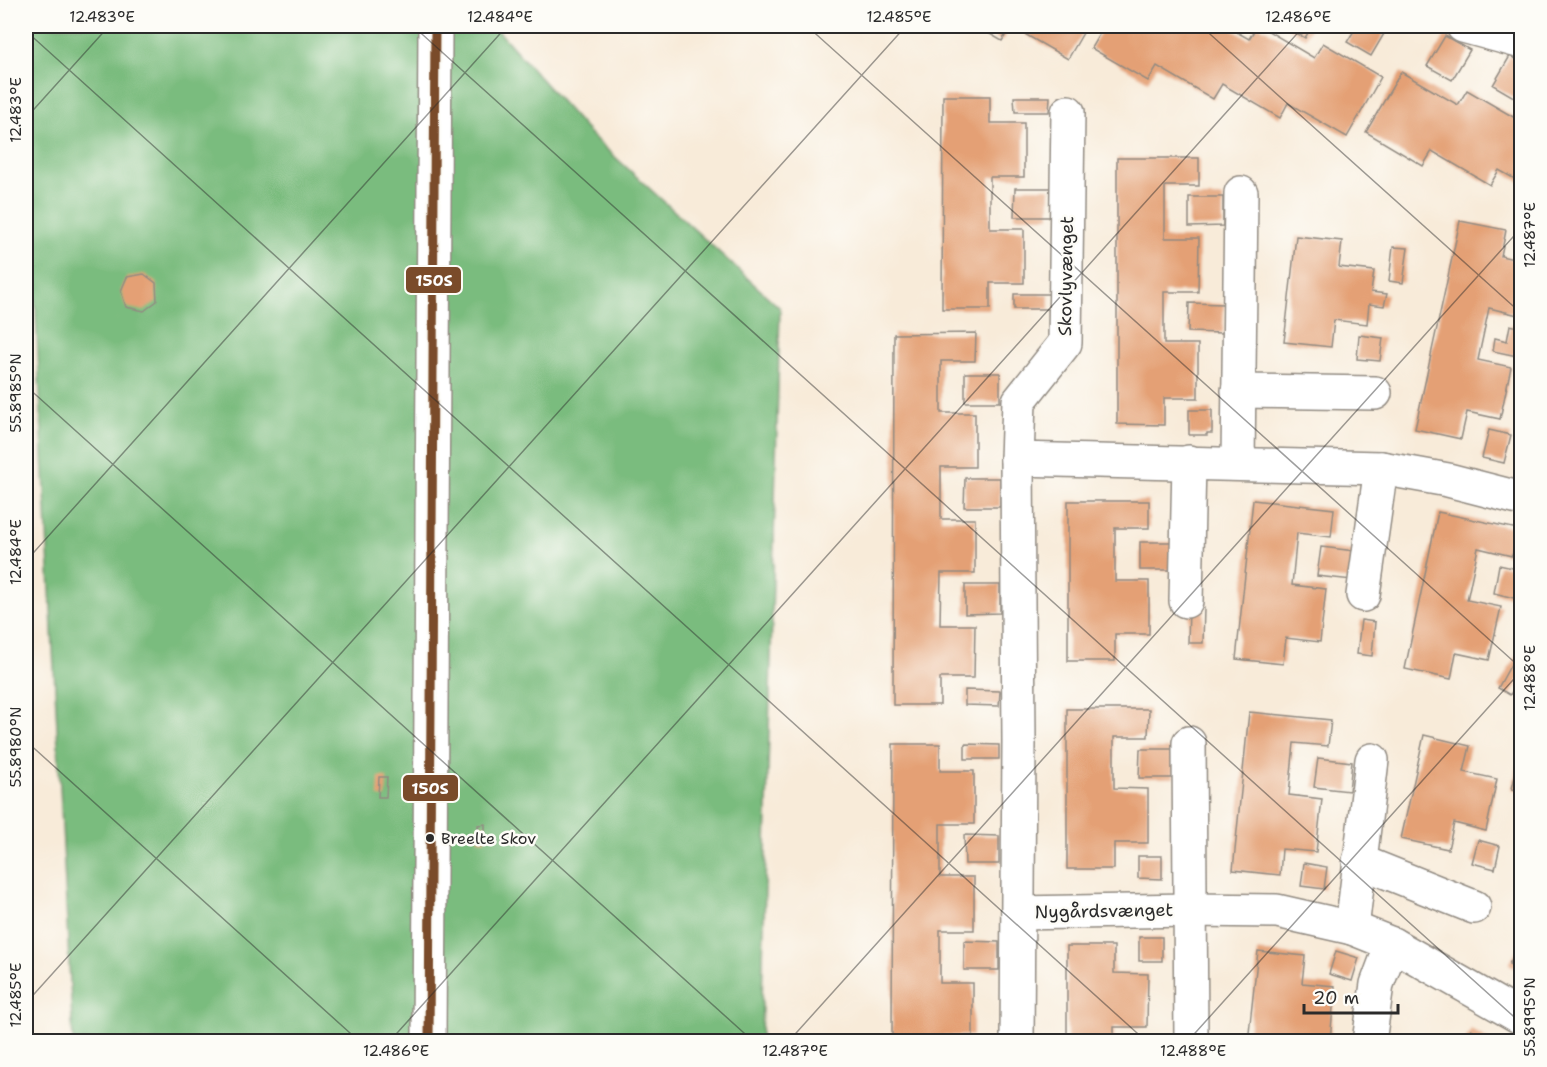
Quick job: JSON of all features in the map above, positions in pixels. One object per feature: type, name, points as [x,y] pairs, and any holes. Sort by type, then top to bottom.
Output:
[{"type":"street","points":[[429,1041],[435,26]]},
{"type":"street","points":[[1463,26],[1521,42]]},
{"type":"street","name":"Skovlyvænget","points":[[1019,742],[1017,459],[1019,401],[1065,343],[1068,112]]},
{"type":"street","points":[[1238,463],[1241,194]]},
{"type":"street","points":[[1238,391],[1375,393]]},
{"type":"street","points":[[1017,459],[1381,468],[1448,480],[1521,499]]},
{"type":"street","points":[[1186,601],[1189,462]]},
{"type":"street","points":[[1363,595],[1381,468]]},
{"type":"street","name":"Nygårdsvænget","points":[[1017,1041],[1019,742]]},
{"type":"street","name":"Nygårdsvænget","points":[[1190,743],[1191,1041]]},
{"type":"street","points":[[1352,928],[1372,760]]},
{"type":"street","points":[[1359,861],[1474,907]]},
{"type":"street","name":"Nygårdsvænget","points":[[1018,913],[1277,911],[1352,928],[1392,944],[1521,1018]]},
{"type":"street","points":[[1369,1041],[1377,984],[1392,944]]},
{"type":"green space","points":[[26,26],[494,26],[590,134],[780,308],[761,1041],[73,1041],[26,120]]},
{"type":"building","points":[[976,26],[1011,26],[1002,41]]},
{"type":"building","points":[[1011,26],[1087,26],[1068,59]]},
{"type":"building","points":[[1104,26],[1226,26],[1249,39],[1257,26],[1260,26],[1314,58],[1323,43],[1381,77],[1347,137],[1288,103],[1280,118],[1222,84],[1213,99],[1157,66],[1148,81],[1091,48]]},
{"type":"building","points":[[1284,26],[1312,26],[1305,38]]},
{"type":"building","points":[[1357,26],[1388,27],[1371,56],[1347,42]]},
{"type":"building","points":[[1445,36],[1470,50],[1452,80],[1427,66]]},
{"type":"building","points":[[1510,56],[1522,62],[1522,91],[1517,99],[1493,85]]},
{"type":"building","points":[[1401,72],[1458,105],[1467,90],[1522,122],[1522,183],[1499,170],[1490,185],[1432,151],[1423,166],[1366,132]]},
{"type":"building","points":[[943,96],[990,96],[990,123],[1024,123],[1024,177],[990,177],[990,229],[1024,229],[1024,283],[990,283],[990,309],[942,309]]},
{"type":"building","points":[[1014,97],[1050,97],[1049,112],[1015,112]]},
{"type":"building","points":[[1117,158],[1199,158],[1199,186],[1165,186],[1165,238],[1199,238],[1198,292],[1164,292],[1164,344],[1198,344],[1198,398],[1164,398],[1164,425],[1117,424]]},
{"type":"building","points":[[1015,188],[1050,188],[1050,217],[1014,217]]},
{"type":"building","points":[[1189,197],[1223,197],[1223,226],[1189,227]]},
{"type":"building","points":[[1460,221],[1506,230],[1501,256],[1522,261],[1522,316],[1489,308],[1478,360],[1511,367],[1500,419],[1467,412],[1461,439],[1415,429]]},
{"type":"building","points":[[1296,236],[1342,241],[1339,267],[1374,271],[1371,292],[1387,294],[1384,306],[1369,304],[1367,324],[1334,320],[1331,347],[1284,342]]},
{"type":"building","points":[[1393,247],[1408,248],[1403,283],[1389,281]]},
{"type":"building","points":[[144,274],[156,283],[157,301],[144,311],[126,307],[121,291],[127,277]]},
{"type":"building","points":[[1014,294],[1049,294],[1049,309],[1014,309]]},
{"type":"building","points":[[1189,303],[1224,304],[1223,333],[1188,332]]},
{"type":"building","points":[[1510,325],[1522,328],[1522,357],[1493,351],[1495,338],[1507,341]]},
{"type":"building","points":[[976,333],[975,361],[941,361],[941,413],[975,413],[975,467],[941,467],[941,519],[975,519],[975,573],[941,573],[940,625],[975,625],[974,678],[940,678],[940,705],[893,705],[894,334]]},
{"type":"building","points":[[1359,335],[1383,338],[1380,361],[1357,359]]},
{"type":"building","points":[[965,373],[1000,373],[1000,402],[965,402]]},
{"type":"building","points":[[1189,410],[1212,410],[1212,433],[1189,435]]},
{"type":"building","points":[[1489,430],[1511,435],[1504,463],[1482,458]]},
{"type":"building","points":[[965,478],[1000,478],[1000,507],[964,507]]},
{"type":"building","points":[[1253,500],[1334,509],[1331,537],[1297,533],[1292,585],[1326,589],[1320,642],[1286,638],[1283,664],[1236,659]]},
{"type":"building","points":[[1068,501],[1149,501],[1149,528],[1115,528],[1115,581],[1149,581],[1149,634],[1115,634],[1115,661],[1068,661]]},
{"type":"building","points":[[1438,512],[1518,529],[1512,556],[1478,548],[1467,600],[1501,607],[1489,660],[1456,653],[1451,679],[1405,669]]},
{"type":"building","points":[[1140,542],[1174,542],[1175,570],[1140,570]]},
{"type":"building","points":[[1321,547],[1355,551],[1352,580],[1317,576]]},
{"type":"building","points":[[1499,565],[1522,570],[1522,600],[1494,593]]},
{"type":"building","points":[[965,585],[1000,585],[1000,613],[965,614]]},
{"type":"building","points":[[1189,608],[1204,608],[1203,643],[1188,643]]},
{"type":"building","points":[[1361,620],[1375,622],[1372,656],[1357,654]]},
{"type":"building","points":[[1515,657],[1522,661],[1522,675],[1510,695],[1498,688]]},
{"type":"building","points":[[965,690],[1000,691],[999,706],[965,705]]},
{"type":"building","points":[[1067,709],[1149,709],[1148,737],[1114,737],[1114,788],[1148,789],[1148,843],[1114,843],[1114,869],[1067,869]]},
{"type":"building","points":[[1249,712],[1331,720],[1328,746],[1294,743],[1289,795],[1322,799],[1316,852],[1282,849],[1280,875],[1233,870]]},
{"type":"building","points":[[1424,735],[1470,746],[1464,772],[1497,779],[1486,831],[1454,823],[1448,849],[1401,839]]},
{"type":"building","points":[[893,744],[940,744],[940,771],[974,771],[974,824],[940,824],[940,877],[974,877],[974,930],[940,930],[940,983],[973,983],[973,1036],[939,1036],[939,1042],[892,1042]]},
{"type":"building","points":[[965,744],[999,745],[999,759],[965,759]]},
{"type":"building","points":[[1140,749],[1174,749],[1174,778],[1139,778]]},
{"type":"building","points":[[1522,752],[1522,791],[1512,789]]},
{"type":"building","points":[[1318,758],[1352,762],[1349,791],[1314,787]]},
{"type":"building","points":[[379,777],[387,777],[386,797],[378,797]]},
{"type":"building","points":[[485,824],[485,840],[478,840],[478,825]]},
{"type":"building","points":[[964,835],[999,836],[999,864],[965,864]]},
{"type":"building","points":[[1478,840],[1500,846],[1495,869],[1472,863]]},
{"type":"building","points":[[1138,856],[1162,856],[1162,879],[1138,878]]},
{"type":"building","points":[[1304,863],[1327,867],[1324,889],[1301,886]]},
{"type":"building","points":[[1139,937],[1162,937],[1162,961],[1139,961]]},
{"type":"building","points":[[964,941],[999,942],[999,970],[964,970]]},
{"type":"building","points":[[1522,942],[1522,971],[1509,964]]},
{"type":"building","points":[[1067,946],[1114,946],[1114,973],[1148,974],[1147,1027],[1114,1027],[1114,1042],[1067,1042]]},
{"type":"building","points":[[1258,951],[1305,956],[1302,983],[1335,986],[1330,1040],[1296,1036],[1295,1042],[1248,1042]]},
{"type":"building","points":[[1336,951],[1359,958],[1352,981],[1329,974]]},
{"type":"building","points":[[1471,1029],[1492,1042],[1464,1042]]},
{"type":"building","points":[[1139,1039],[1174,1039],[1173,1042],[1139,1042]]},
{"type":"transit line","name":"150S","points":[[429,1042],[435,26]]},
{"type":"place","name":"Breelte Skov","points":[[430,838]]}]
